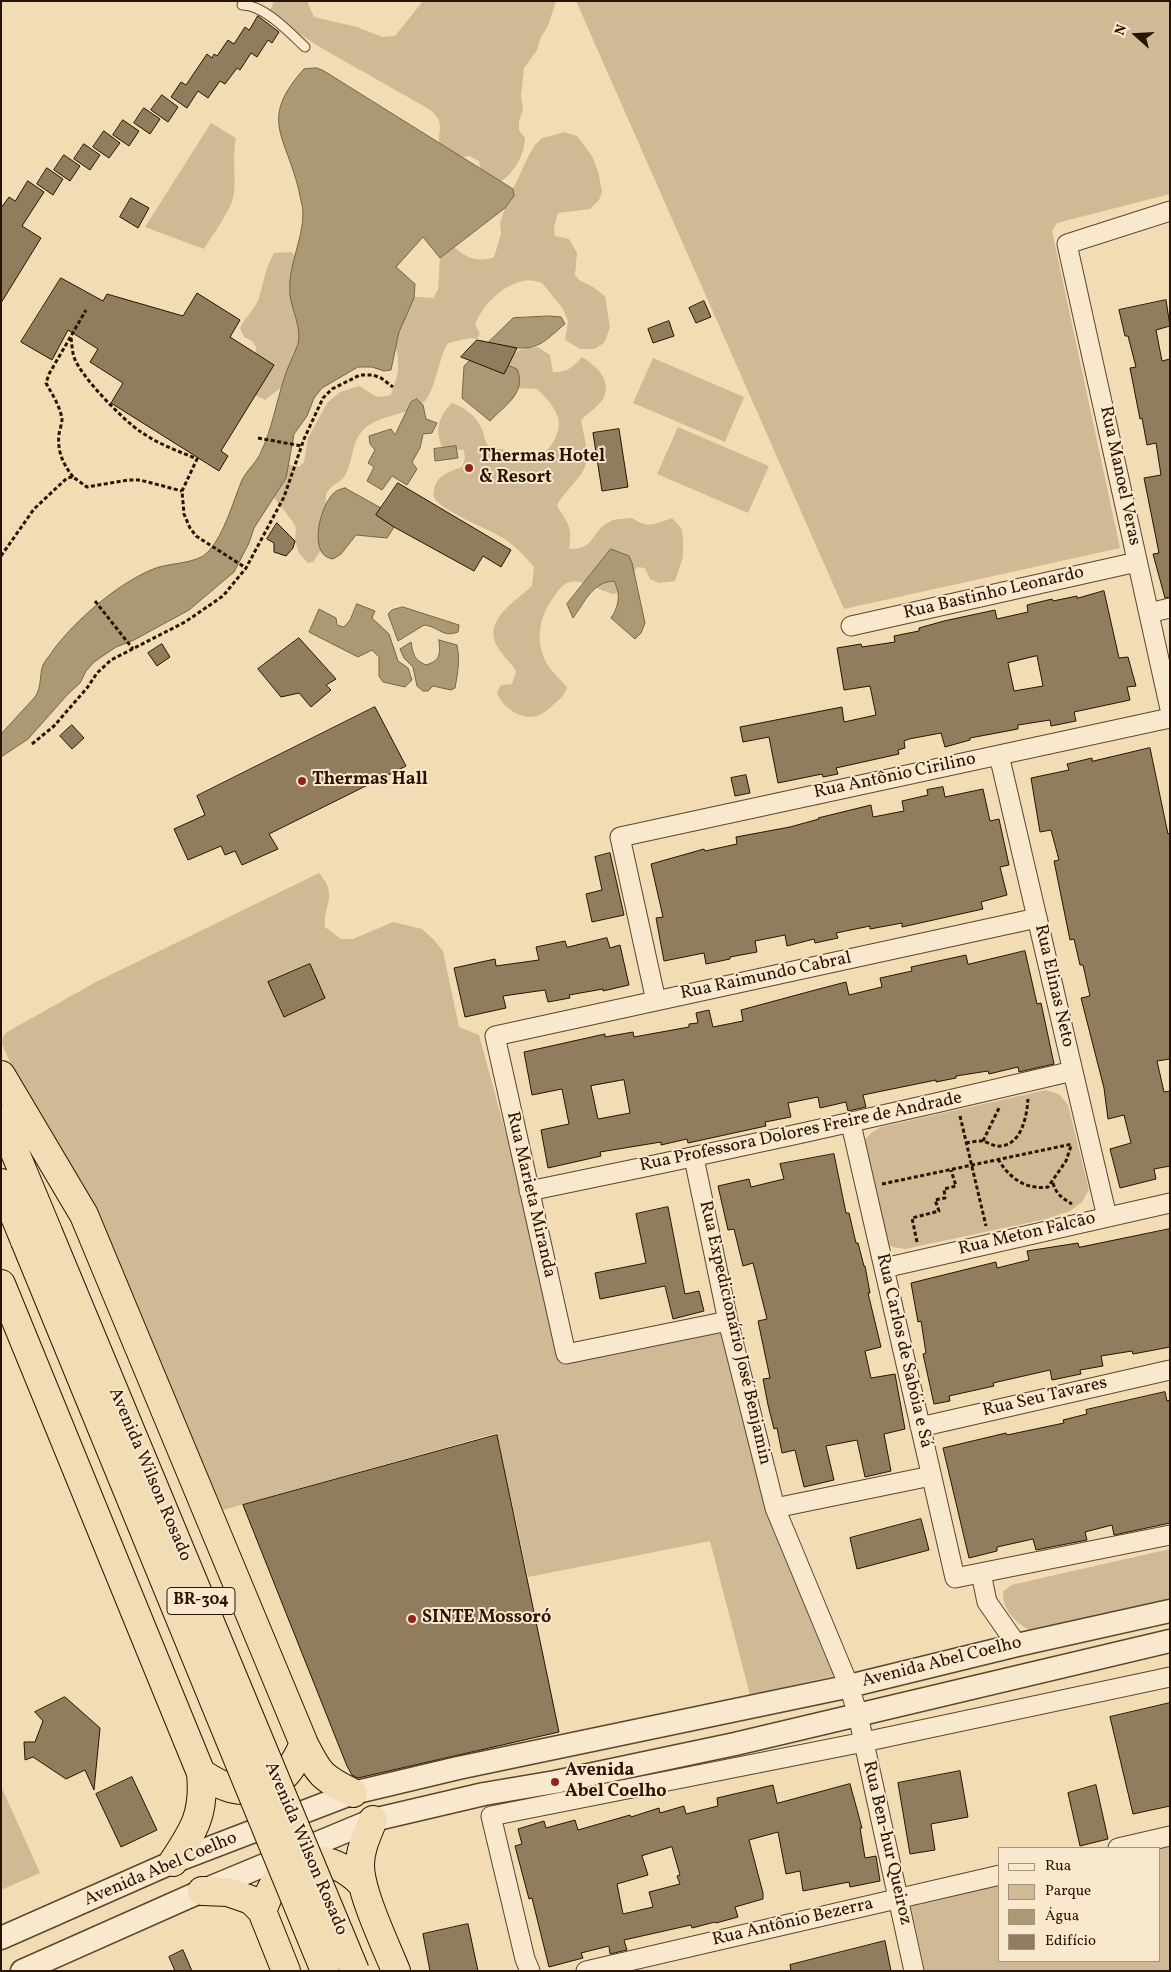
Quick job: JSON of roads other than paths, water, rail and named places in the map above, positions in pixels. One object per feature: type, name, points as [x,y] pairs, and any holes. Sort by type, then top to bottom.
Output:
[{"type":"highway","points":[[1,1075],[84,1215],[304,1744],[316,1768],[329,1782],[353,1793]]},
{"type":"highway","name":"Avenida Wilson Rosado","points":[[1,1119],[36,1237],[325,1971]]},
{"type":"highway","name":"Avenida Wilson Rosado","points":[[1,1184],[36,1237],[355,1971]]},
{"type":"highway","points":[[1,1284],[202,1773],[203,1796],[199,1816],[193,1831],[173,1862]]},
{"type":"highway","points":[[202,1773],[214,1782],[233,1790],[252,1790],[278,1781],[286,1774],[304,1744]]},
{"type":"highway","points":[[373,1820],[362,1851],[360,1866],[363,1885],[396,1971]]},
{"type":"highway","points":[[262,1911],[270,1891],[282,1874],[309,1861],[320,1861],[341,1866],[355,1876],[363,1885]]},
{"type":"highway","points":[[202,1891],[228,1892],[251,1900],[262,1911],[286,1971]]},
{"type":"street","name":"Rua Manoel Veras","points":[[1170,211],[1067,244],[1170,709]]},
{"type":"street","name":"Rua Bastinho Leonardo","points":[[851,626],[1137,562]]},
{"type":"street","points":[[1149,613],[1170,608]]},
{"type":"street","name":"Rua Antônio Cirilino","points":[[656,1001],[620,837],[1170,718]]},
{"type":"street","name":"Rua Elinas Neto","points":[[999,755],[1107,1217]]},
{"type":"street","name":"Rua Raimundo Cabral","points":[[495,1036],[1037,918]]},
{"type":"street","name":"Rua Marieta Miranda","points":[[495,1036],[566,1354],[728,1321]]},
{"type":"street","name":"Rua Professora Dolores Freire de Andrade","points":[[529,1191],[851,1124],[1073,1071]]},
{"type":"street","name":"Rua Carlos de Sabóia e Sá","points":[[851,1124],[955,1578],[981,1573]]},
{"type":"street","name":"Rua Expedicionário José Benjamin","points":[[694,1158],[728,1321],[775,1508],[849,1686]]},
{"type":"street","name":"Rua Meton Falcão","points":[[884,1268],[1170,1203]]},
{"type":"street","name":"Rua Seu Tavares","points":[[920,1427],[1170,1370]]},
{"type":"street","points":[[775,1508],[931,1476]]},
{"type":"street","points":[[1017,1645],[987,1602],[981,1573],[1170,1535]]},
{"type":"street","points":[[1166,1612],[1158,1621],[1157,1630],[1168,1642]]},
{"type":"street","name":"Avenida Abel Coelho","points":[[1,1938],[66,1911],[173,1862],[353,1793],[458,1768],[849,1686],[1017,1645],[1166,1612]]},
{"type":"street","points":[[1137,1618],[1144,1622],[1147,1630],[1145,1640],[1138,1649]]},
{"type":"street","name":"Avenida Abel Coelho","points":[[22,1971],[202,1891],[373,1820],[484,1794],[556,1782],[735,1744],[1168,1642]]},
{"type":"street","points":[[530,1971],[525,1959],[490,1816],[864,1742],[1170,1677]]},
{"type":"street","name":"Rua Ben-hur Queiroz","points":[[849,1686],[858,1715],[914,1971]]},
{"type":"street","points":[[730,1711],[725,1718],[723,1726],[727,1735],[735,1744]]},
{"type":"street","points":[[696,1718],[705,1722],[710,1730],[709,1740],[698,1751]]},
{"type":"street","points":[[1122,1847],[1170,1836]]},
{"type":"street","name":"Rua Antônio Bezerra","points":[[586,1971],[998,1875]]},
{"type":"street","points":[[66,1911],[64,1921],[67,1934],[71,1939],[83,1943]]},
{"type":"lane","points":[[242,5],[251,6],[276,21],[305,46]]},
{"type":"water","points":[[317,68],[513,189],[514,196],[505,208],[440,258],[423,237],[396,267],[415,284],[414,298],[399,332],[391,370],[384,371],[372,367],[358,367],[322,388],[314,398],[307,416],[294,434],[286,478],[254,528],[249,543],[234,572],[189,610],[134,640],[116,647],[94,662],[86,671],[80,683],[28,739],[1,757],[1,734],[35,697],[39,689],[43,665],[63,638],[98,604],[124,584],[158,567],[196,559],[208,552],[219,537],[242,480],[261,452],[271,425],[285,375],[299,338],[298,326],[291,301],[290,285],[301,234],[303,210],[294,172],[279,128],[279,115],[282,102],[290,87],[304,69]]},
{"type":"water","points":[[561,317],[565,324],[540,344],[528,348],[507,347],[498,349],[507,365],[517,369],[519,385],[513,398],[490,421],[462,398],[464,366],[513,318]]},
{"type":"water","points":[[417,399],[423,405],[426,419],[437,423],[432,433],[423,434],[420,448],[412,462],[417,469],[407,485],[392,476],[382,490],[367,481],[374,467],[368,463],[375,450],[370,444],[369,436],[391,429],[395,435],[411,402]]},
{"type":"water","points":[[456,446],[458,458],[435,461],[434,449]]},
{"type":"water","points":[[345,488],[381,508],[376,515],[394,527],[387,538],[356,535],[341,554],[333,559],[325,556],[320,549],[318,529],[324,508],[329,499],[336,491]]},
{"type":"water","points":[[611,549],[629,556],[632,563],[645,623],[641,633],[635,639],[611,618],[618,600],[618,591],[614,581],[606,582],[595,589],[573,618],[567,604]]},
{"type":"water","points":[[357,604],[375,611],[372,618],[389,634],[398,661],[408,668],[412,680],[405,687],[383,682],[379,676],[379,657],[372,650],[358,657],[309,632],[319,609],[336,618],[337,625],[344,627],[350,620]]},
{"type":"water","points":[[403,607],[459,625],[458,632],[448,634],[424,625],[398,641],[388,614],[392,610]]},
{"type":"water","points":[[439,640],[457,645],[458,666],[455,688],[451,690],[433,686],[428,691],[423,691],[417,686],[413,667],[404,658],[400,649],[411,642],[415,656],[426,665],[437,659],[440,650]]},
{"type":"place","name":"Thermas Hotel & Resort","points":[[469,468]]},
{"type":"place","name":"Thermas Hall","points":[[302,781]]},
{"type":"place","name":"SINTE Mossoró","points":[[412,1619]]},
{"type":"place","name":"Avenida Abel Coelho","points":[[555,1782]]}]
